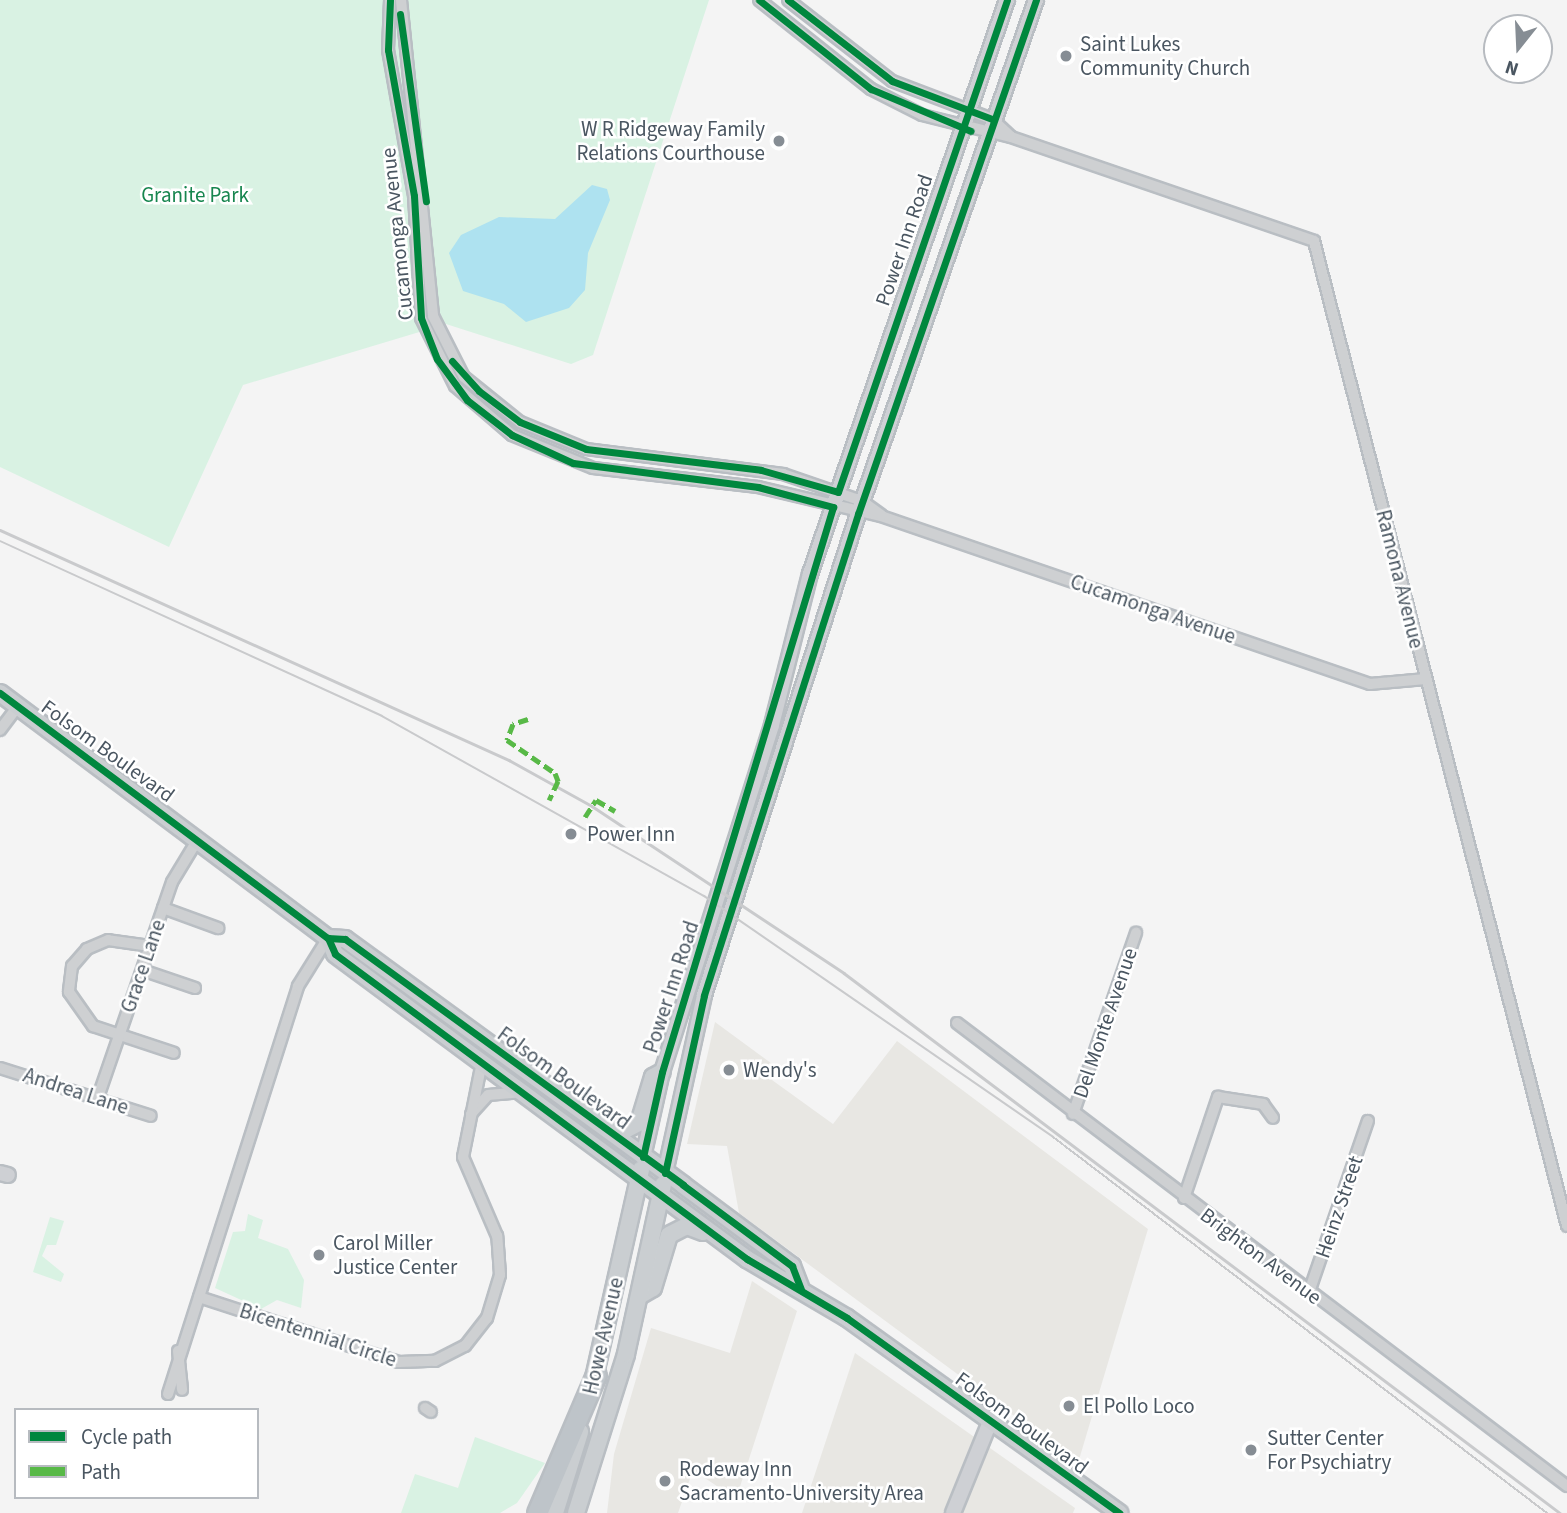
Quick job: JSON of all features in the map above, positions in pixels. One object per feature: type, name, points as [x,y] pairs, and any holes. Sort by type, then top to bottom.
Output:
[{"type":"highway","points":[[537,1513],[596,1375]]},
{"type":"main road","name":"Power Inn Road","points":[[643,1157],[662,1072],[833,507],[966,111],[1007,0]]},
{"type":"main road","name":"Power Inn Road","points":[[666,1172],[704,995],[860,508],[986,136],[1036,0]]},
{"type":"main road","name":"Folsom Boulevard","points":[[0,693],[328,938],[335,954],[718,1237],[801,1289],[1119,1513]]},
{"type":"main road","name":"Folsom Boulevard","points":[[328,938],[345,939],[666,1172],[792,1266],[801,1289]]},
{"type":"main road","points":[[591,1119],[635,1127],[653,1077],[662,1072]]},
{"type":"main road","name":"Howe Avenue","points":[[555,1513],[596,1375],[643,1157]]},
{"type":"main road","name":"Howe Avenue","points":[[576,1513],[639,1296],[666,1172]]},
{"type":"main road","points":[[639,1296],[653,1288],[670,1235],[687,1226],[718,1237]]},
{"type":"main road","points":[[953,1513],[990,1422]]},
{"type":"street","name":"Cucamonga Avenue","points":[[390,0],[388,50],[414,196],[421,318],[437,359],[461,393],[512,435],[573,463],[758,486],[833,507],[860,508]]},
{"type":"street","name":"Cucamonga Avenue","points":[[401,0],[433,316],[464,377],[520,422],[586,449],[761,470],[838,492],[860,508],[881,516],[1370,684],[1426,678]]},
{"type":"street","name":"Ramona Avenue","points":[[759,0],[871,89],[961,128],[986,136],[1011,137],[1314,241],[1567,1227]]},
{"type":"street","name":"Ramona Avenue","points":[[788,0],[892,81],[992,120],[1011,137]]},
{"type":"street","points":[[0,730],[18,706]]},
{"type":"street","name":"Grace Lane","points":[[98,1097],[181,859],[198,839]]},
{"type":"street","points":[[163,908],[218,928]]},
{"type":"street","name":"Del Monte Avenue","points":[[1073,1114],[1136,933]]},
{"type":"street","points":[[168,1394],[168,1379],[199,1297],[298,986],[328,938]]},
{"type":"street","points":[[150,946],[97,943],[72,966],[69,992],[82,1017],[174,1053]]},
{"type":"street","points":[[142,970],[195,988]]},
{"type":"street","name":"Brighton Avenue","points":[[957,1023],[1073,1114],[1567,1486]]},
{"type":"street","name":"Bicentennial Circle","points":[[199,1297],[398,1362],[435,1361],[458,1350],[487,1318],[500,1275],[497,1236],[466,1170],[466,1122],[482,1062]]},
{"type":"street","name":"Andrea Lane","points":[[0,1068],[151,1115]]},
{"type":"street","points":[[466,1122],[488,1095],[522,1092]]},
{"type":"street","points":[[1184,1198],[1219,1097],[1263,1104],[1273,1118]]},
{"type":"street","name":"Heinz Street","points":[[1309,1292],[1368,1121]]},
{"type":"street","points":[[168,1379],[183,1387],[178,1351]]},
{"type":"shaded area","points":[[715,1022],[779,1069],[772,1080],[833,1124],[897,1041],[1148,1229],[1078,1463],[739,1213],[727,1146],[687,1144]]},
{"type":"shaded area","points":[[752,1281],[797,1311],[736,1499],[693,1470],[678,1513],[607,1513],[614,1454],[651,1328],[730,1353]]},
{"type":"shaded area","points":[[855,1353],[1075,1508],[1073,1513],[802,1513]]},
{"type":"green space","name":"Granite Park","points":[[0,0],[709,0],[593,355],[571,364],[446,324],[243,385],[169,547],[0,467]]},
{"type":"green space","points":[[248,1214],[263,1220],[258,1238],[288,1249],[304,1280],[301,1308],[277,1300],[261,1309],[215,1288],[233,1232],[245,1231]]},
{"type":"green space","points":[[50,1217],[64,1221],[56,1245],[47,1245],[42,1256],[64,1274],[61,1282],[33,1272]]},
{"type":"green space","points":[[475,1437],[545,1463],[517,1503],[500,1513],[401,1513],[415,1474],[458,1488]]},
{"type":"water","points":[[592,185],[607,189],[610,200],[588,253],[585,290],[569,308],[526,322],[504,304],[463,291],[449,253],[461,235],[499,217],[555,219]]},
{"type":"tram line","points":[[0,541],[382,716],[704,896],[1053,1137],[1547,1513]]},
{"type":"railway","points":[[0,530],[509,760],[592,806],[844,973],[1560,1513]]},
{"type":"marked path","points":[[528,719],[513,724],[507,740],[555,773],[558,781],[549,800]]},
{"type":"marked path","points":[[585,817],[596,800],[615,811]]},
{"type":"cycle path","points":[[390,0],[388,50],[414,196],[421,318],[437,359],[467,400],[512,435],[573,463],[758,487],[833,507],[662,1072],[643,1157]]},
{"type":"cycle path","points":[[759,0],[871,89],[971,131]]},
{"type":"cycle path","points":[[788,0],[892,81],[992,119]]},
{"type":"cycle path","points":[[452,361],[479,391],[520,422],[586,449],[761,470],[838,492],[1007,0]]},
{"type":"cycle path","points":[[665,1173],[704,995],[858,514],[1036,0]]},
{"type":"cycle path","points":[[400,14],[426,201]]},
{"type":"cycle path","points":[[0,693],[328,938],[335,954],[747,1259],[847,1318],[1119,1513]]},
{"type":"cycle path","points":[[328,938],[345,939],[683,1185],[792,1266],[801,1289]]},
{"type":"place","name":"Saint Lukes Community Church","points":[[1066,56]]},
{"type":"place","name":"W R Ridgeway Family Relations Courthouse","points":[[779,141]]},
{"type":"place","name":"Power Inn","points":[[571,834]]},
{"type":"place","name":"Wendy's","points":[[729,1070]]},
{"type":"place","name":"Carol Miller Justice Center","points":[[319,1255]]},
{"type":"place","name":"El Pollo Loco","points":[[1069,1406]]},
{"type":"place","name":"Sutter Center For Psychiatry","points":[[1251,1450]]},
{"type":"place","name":"Rodeway Inn Sacramento-University Area","points":[[665,1481]]}]
